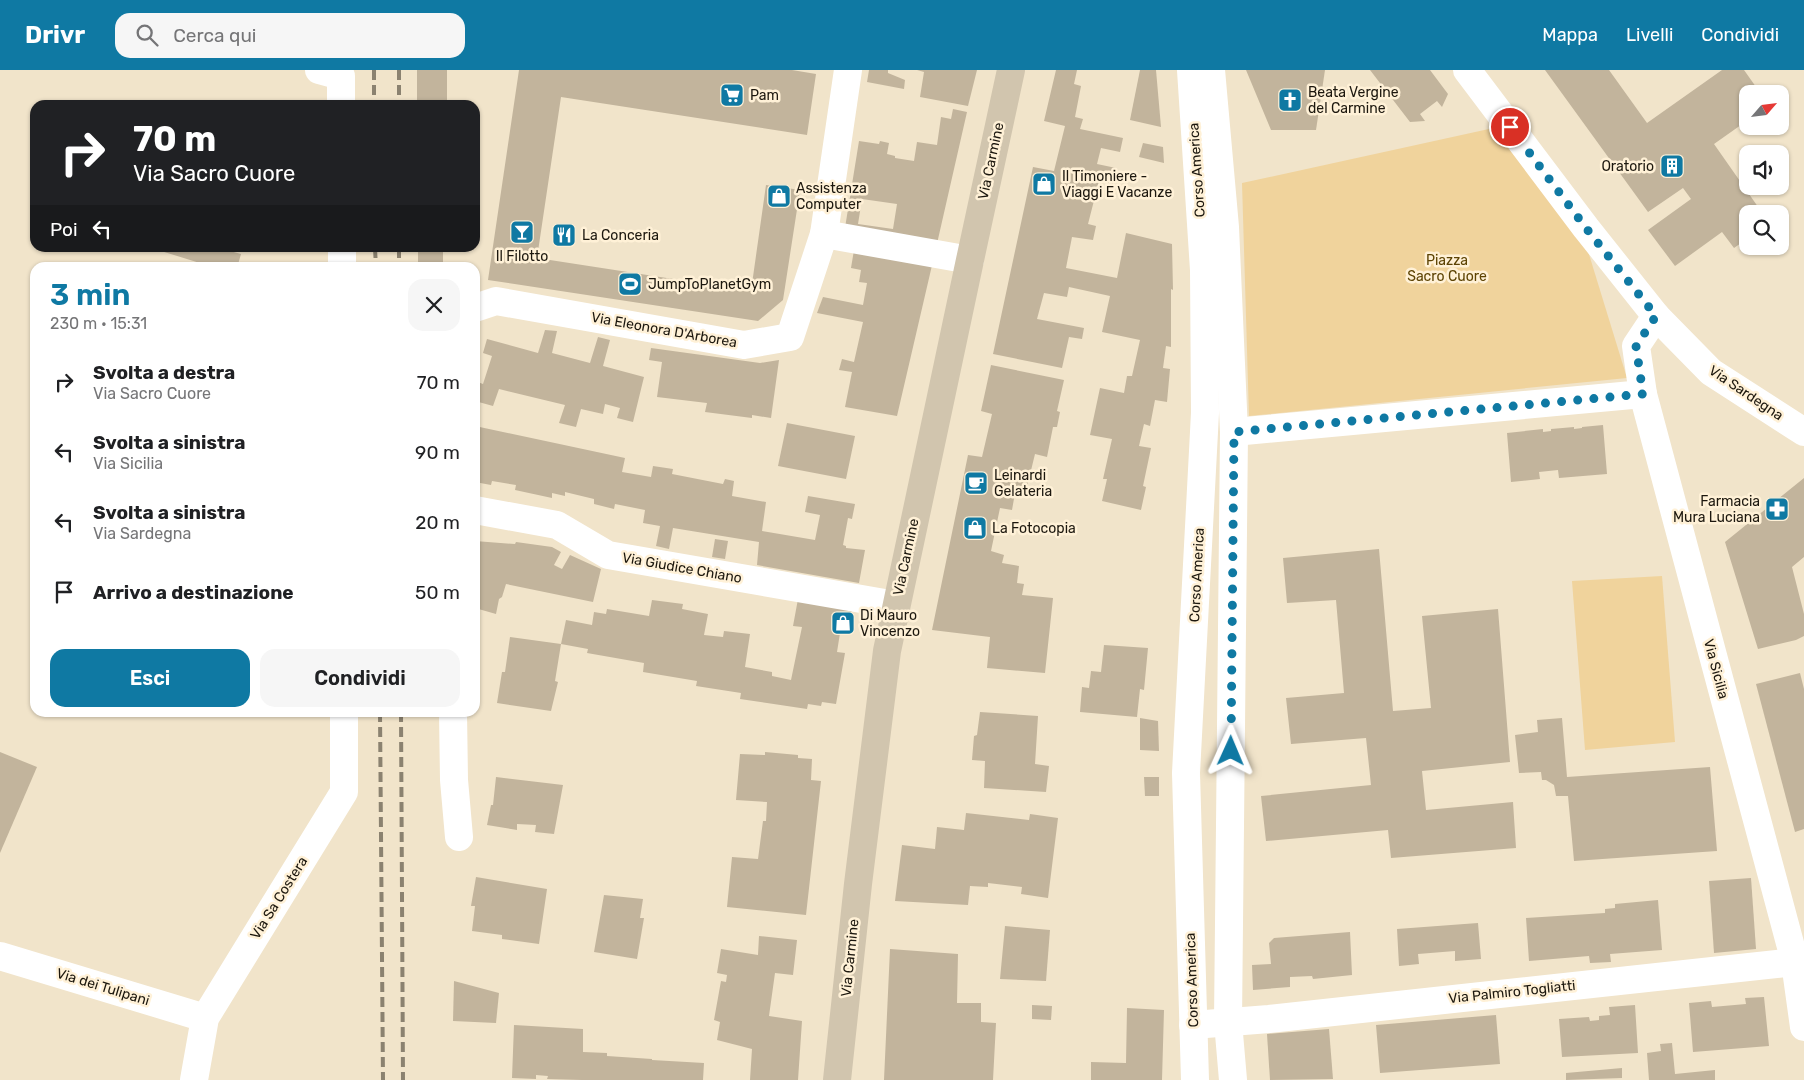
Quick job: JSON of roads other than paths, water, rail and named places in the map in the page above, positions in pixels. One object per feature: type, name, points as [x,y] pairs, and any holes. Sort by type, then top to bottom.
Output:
[{"type":"main road","name":"Via Carmine","points":[[838,1080],[858,884],[887,651],[1011,70]]},
{"type":"street","points":[[319,70],[341,76],[341,100]]},
{"type":"street","name":"Via Eleonora D'Arborea","points":[[480,306],[496,301],[744,345],[790,337],[824,234],[848,70]]},
{"type":"street","name":"Corso America","points":[[1191,70],[1204,270],[1205,413],[1186,773],[1196,1080]]},
{"type":"street","name":"Corso America","points":[[1211,70],[1225,227],[1234,432],[1228,1022],[1233,1080]]},
{"type":"street","name":"Via Sardegna","points":[[1467,70],[1586,228],[1656,316],[1711,372],[1804,432]]},
{"type":"street","points":[[824,234],[970,260]]},
{"type":"street","name":"Via Sicilia","points":[[1656,316],[1636,346],[1643,394],[1795,962],[1804,1027]]},
{"type":"street","points":[[1234,432],[1643,394]]},
{"type":"street","name":"Via Giudice Chiano","points":[[480,511],[557,525],[608,555],[896,605]]},
{"type":"street","name":"Via Sa Costera","points":[[194,1080],[205,1018],[344,792],[344,717]]},
{"type":"street","points":[[453,717],[454,780],[459,837]]},
{"type":"street","name":"Via dei Tulipani","points":[[0,956],[205,1018]]},
{"type":"street","name":"Via Palmiro Togliatti","points":[[1193,1025],[1279,1018],[1795,962]]},
{"type":"railway","points":[[374,70],[374,100]]},
{"type":"railway","points":[[399,70],[399,100]]},
{"type":"railway","points":[[375,252],[376,262]]},
{"type":"railway","points":[[399,252],[399,262]]},
{"type":"railway","points":[[380,717],[383,1080]]},
{"type":"railway","points":[[401,717],[403,1080]]},
{"type":"place","name":"Pam","points":[[732,95]]},
{"type":"place","name":"Beata Vergine del Carmine","points":[[1290,100]]},
{"type":"place","name":"Oratorio","points":[[1672,166]]},
{"type":"place","name":"Il Timoniere - Viaggi E Vacanze","points":[[1044,184]]},
{"type":"place","name":"Assistenza Computer","points":[[779,196]]},
{"type":"place","name":"Il Filotto","points":[[522,232]]},
{"type":"place","name":"La Conceria","points":[[564,235]]},
{"type":"place","name":"JumpToPlanetGym","points":[[630,284]]},
{"type":"place","name":"Leinardi Gelateria","points":[[976,483]]},
{"type":"place","name":"Farmacia Mura Luciana","points":[[1777,509]]},
{"type":"place","name":"La Fotocopia","points":[[975,528]]},
{"type":"place","name":"Di Mauro Vincenzo","points":[[843,623]]},
{"type":"park label","name":"Piazza Sacro Cuore","points":[[1447,268]]}]
